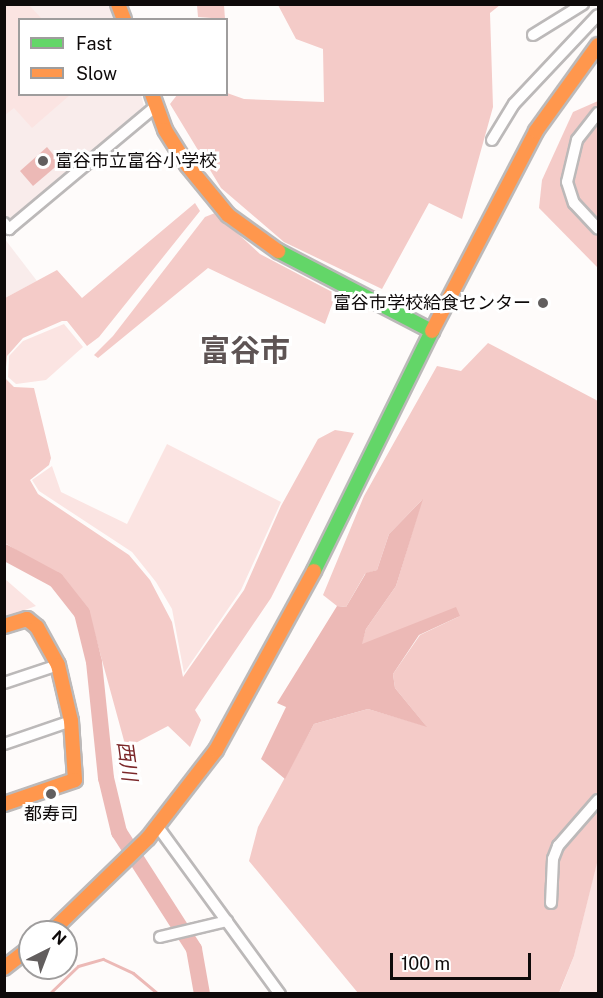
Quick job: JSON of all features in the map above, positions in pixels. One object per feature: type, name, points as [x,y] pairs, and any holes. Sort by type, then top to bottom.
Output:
[{"type":"street","points":[[533,35],[583,4]]},
{"type":"street","points":[[492,140],[514,104],[598,15]]},
{"type":"street","points":[[64,920],[114,874],[158,827],[216,750],[271,653],[432,331],[536,131],[598,45]]},
{"type":"street","points":[[4,223],[9,229],[154,100],[165,130],[187,165],[228,215],[271,247],[432,331]]},
{"type":"street","points":[[598,113],[577,140],[567,182],[574,203],[598,229]]},
{"type":"street","points":[[4,626],[27,619],[37,627],[58,665],[71,722],[75,780],[4,804]]},
{"type":"street","points":[[4,683],[58,665]]},
{"type":"street","points":[[4,744],[71,722]]},
{"type":"street","points":[[551,903],[553,859],[558,846],[598,800]]},
{"type":"street","points":[[158,827],[276,992]]},
{"type":"street","points":[[160,937],[227,921]]},
{"type":"street","points":[[4,968],[18,957]]},
{"type":"shaded area","points":[[5,4],[29,5],[41,18],[18,18],[18,96],[69,96],[32,128],[14,108],[5,115]]},
{"type":"shaded area","name":"富谷市立富谷小学校","points":[[5,5],[111,5],[117,18],[18,18],[18,96],[141,96],[144,106],[10,222],[5,216]]},
{"type":"shaded area","points":[[197,5],[224,5],[225,18],[198,17]]},
{"type":"shaded area","points":[[278,5],[500,5],[490,13],[493,107],[462,219],[429,203],[382,289],[284,242],[221,188],[170,104],[176,96],[228,96],[228,93],[244,99],[324,102],[323,49],[296,39]]},
{"type":"shaded area","points":[[598,101],[598,268],[539,208],[542,180],[573,112]]},
{"type":"shaded area","points":[[47,147],[60,163],[33,186],[20,171]]},
{"type":"shaded area","points":[[195,203],[200,211],[99,337],[87,346],[67,321],[62,321],[23,338],[7,356],[5,378],[5,298],[57,270],[82,298]]},
{"type":"shaded area","points":[[215,213],[260,254],[336,294],[325,324],[208,268],[98,358],[94,355],[113,336],[205,217]]},
{"type":"shaded area","points":[[4,238],[37,281],[5,298],[4,298]]},
{"type":"shaded area","points":[[64,324],[83,347],[46,380],[16,384],[8,377],[9,356],[23,341]]},
{"type":"shaded area","points":[[488,343],[598,401],[598,859],[574,956],[559,993],[358,993],[249,861],[258,827],[314,724],[368,709],[426,726],[395,688],[393,674],[420,635],[460,616],[361,645],[366,629],[396,586],[422,500],[389,534],[377,570],[365,574],[346,607],[337,606],[323,595],[364,496],[437,366],[461,371]]},
{"type":"shaded area","points":[[5,378],[14,387],[34,388],[51,458],[49,465],[30,480],[38,494],[129,555],[150,580],[172,622],[183,677],[244,590],[281,506],[318,439],[335,430],[354,433],[271,598],[195,710],[201,720],[190,747],[168,726],[126,748],[88,609],[64,580],[5,543]]},
{"type":"shaded area","points":[[167,444],[281,502],[241,590],[184,673],[172,609],[156,582],[132,552],[39,491],[32,480],[52,466],[61,492],[127,524]]},
{"type":"shaded area","points":[[423,499],[396,586],[366,629],[362,644],[456,607],[460,616],[419,635],[393,674],[395,688],[427,727],[368,709],[314,724],[285,779],[261,759],[286,707],[277,703],[337,606],[346,607],[366,573],[377,570],[389,534]]},
{"type":"shaded area","points":[[5,579],[36,606],[5,617]]},
{"type":"shaded area","points":[[598,857],[598,993],[559,994],[574,956]]},
{"type":"waterway","name":"西川","points":[[4,552],[56,580],[82,613],[94,662],[106,778],[119,832],[194,949],[202,994]]},
{"type":"waterway","points":[[49,994],[78,966],[103,959],[133,973],[158,994]]},
{"type":"traffic: fast","points":[[278,251],[432,331],[314,571]]},
{"type":"traffic: slow","points":[[118,4],[123,18]]},
{"type":"traffic: slow","points":[[432,331],[536,131],[598,45]]},
{"type":"traffic: slow","points":[[153,96],[165,130],[187,165],[228,215],[278,251]]},
{"type":"traffic: slow","points":[[63,920],[148,838],[216,750],[314,571]]},
{"type":"traffic: slow","points":[[4,626],[27,619],[37,627],[58,665],[71,721],[75,780],[4,804]]},
{"type":"traffic: slow","points":[[4,968],[18,957]]},
{"type":"place","name":"富谷市立富谷小学校","points":[[43,161]]},
{"type":"place","name":"富谷市学校給食センター","points":[[543,303]]},
{"type":"place","name":"都寿司","points":[[51,794]]},
{"type":"district","name":"富谷市","points":[[245,350]]}]
